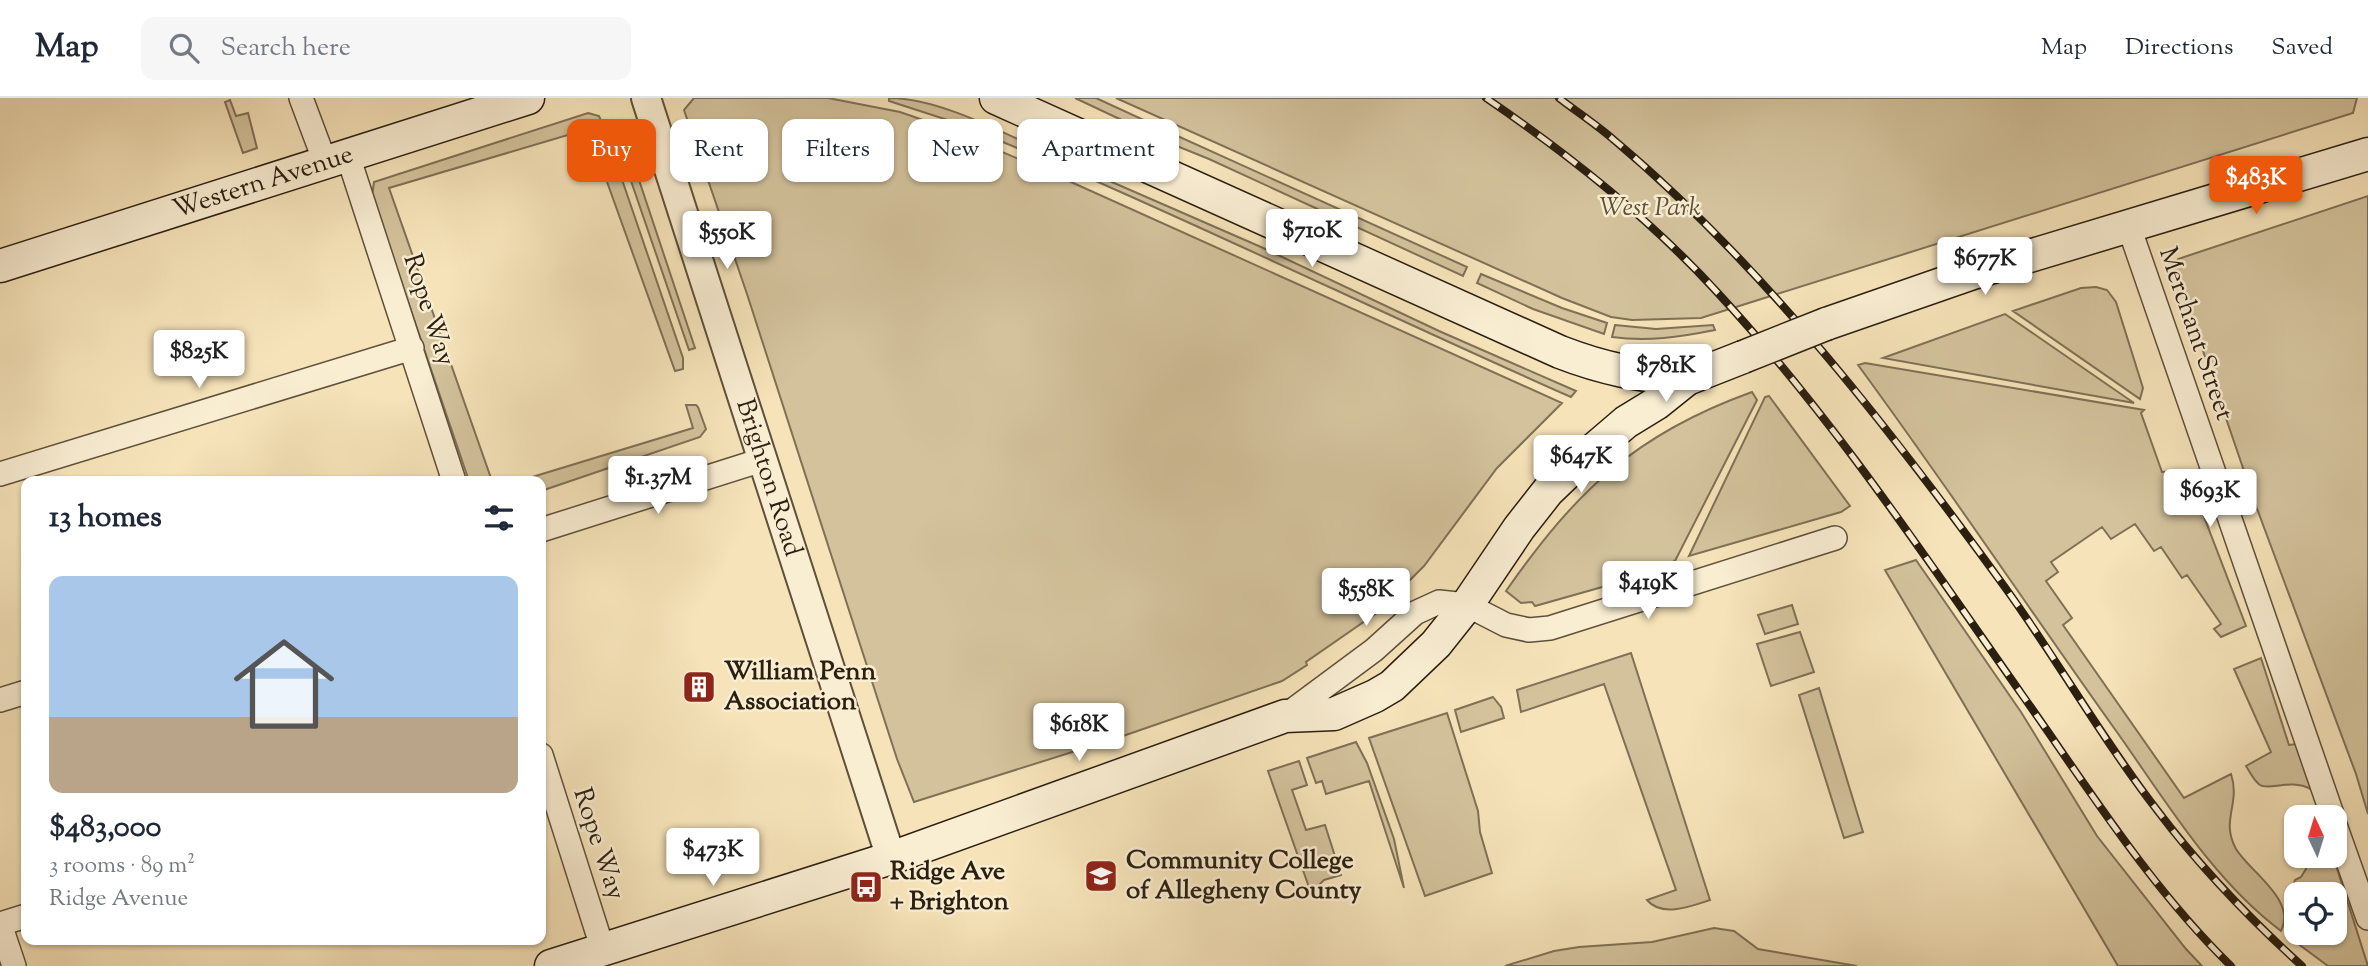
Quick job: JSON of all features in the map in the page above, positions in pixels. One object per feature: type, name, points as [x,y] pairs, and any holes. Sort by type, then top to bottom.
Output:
[{"type":"main road","name":"Western Avenue","points":[[0,266],[528,98]]},
{"type":"main road","points":[[996,98],[1560,352],[1612,370],[1648,377],[1687,379]]},
{"type":"main road","points":[[551,966],[891,858],[1285,716],[1334,714],[1375,696],[1408,672],[1436,644],[1548,491],[1626,422],[1687,379],[1826,324],[1973,273],[2368,154]]},
{"type":"street","name":"Rope Way","points":[[301,98],[336,159],[412,348],[452,476]]},
{"type":"street","name":"Brighton Road","points":[[646,98],[891,858]]},
{"type":"street","name":"Merchant Street","points":[[2129,227],[2329,805]]},
{"type":"street","points":[[0,474],[412,348]]},
{"type":"street","points":[[546,528],[762,460]]},
{"type":"street","points":[[1467,604],[1506,625],[1529,630],[1550,628],[1835,538]]},
{"type":"street","points":[[0,700],[21,694]]},
{"type":"street","name":"Rope Way","points":[[546,771],[603,950]]},
{"type":"street","name":"Merchant Street","points":[[2347,857],[2368,918]]},
{"type":"street","points":[[14,966],[0,924],[21,918]]},
{"type":"green space","points":[[694,98],[828,98],[900,112],[920,119],[908,119],[908,182],[1003,182],[1003,152],[1017,158],[1017,182],[1071,182],[1562,403],[1497,468],[1424,566],[1378,612],[1282,681],[1123,736],[914,802],[897,759],[709,182],[768,182],[768,119],[687,119],[684,110]]},
{"type":"green space","points":[[889,98],[931,104],[973,119],[945,119],[889,101]]},
{"type":"green space","points":[[1075,98],[1096,98],[1142,119],[1120,119]]},
{"type":"green space","name":"West Park","points":[[1116,98],[2357,98],[2353,113],[1701,318],[1632,320],[1611,317],[1562,298],[1179,126],[1179,119],[1163,119]]},
{"type":"green space","points":[[230,100],[236,116],[248,113],[257,148],[243,153],[225,102]]},
{"type":"green space","points":[[588,113],[599,116],[600,119],[569,119]]},
{"type":"green space","points":[[567,120],[567,135],[389,188],[490,476],[467,476],[372,196],[374,182]]},
{"type":"green space","points":[[1003,132],[1017,139],[1017,148],[1003,142]]},
{"type":"green space","points":[[1179,137],[1467,267],[1463,276],[1179,147]]},
{"type":"green space","points":[[607,182],[623,182],[683,358],[683,369],[675,371]]},
{"type":"green space","points":[[631,182],[640,182],[695,348],[689,350]]},
{"type":"green space","points":[[1097,182],[1112,182],[1261,247],[1439,331],[1576,391],[1571,397]]},
{"type":"green space","points":[[2368,196],[2368,814],[2356,774],[2256,506],[2174,266],[2178,259]]},
{"type":"green space","points":[[1481,274],[1562,308],[1607,323],[1604,334],[1533,309],[1477,283]]},
{"type":"green space","points":[[2096,287],[2107,290],[2116,302],[2143,388],[2140,399],[2013,311],[2081,288]]},
{"type":"green space","points":[[2005,314],[2134,403],[1883,358]]},
{"type":"green space","points":[[1615,325],[1656,329],[1713,325],[1715,330],[1638,339],[1612,337]]},
{"type":"green space","points":[[1865,363],[2144,410],[2141,413],[2162,472],[2175,471],[2191,483],[2246,626],[2221,637],[2214,629],[2221,624],[2187,575],[2182,578],[2161,547],[2154,551],[2135,524],[2111,539],[2102,527],[2051,562],[2058,572],[2046,581],[2072,618],[2063,625],[2184,798],[2231,774],[2234,794],[2230,820],[2232,839],[2236,849],[2270,887],[2283,908],[2281,931],[2234,889],[2193,840],[1858,365]]},
{"type":"green space","points":[[1752,392],[1757,400],[1675,561],[1620,582],[1535,606],[1532,602],[1521,603],[1506,591],[1558,524],[1611,470],[1674,427]]},
{"type":"green space","points":[[1769,396],[1850,506],[1841,512],[1689,556],[1765,397]]},
{"type":"green space","points":[[686,405],[698,407],[706,429],[700,437],[546,489],[546,476],[535,476],[693,428]]},
{"type":"green space","points":[[1916,560],[2021,712],[2097,836],[2202,966],[2118,966],[1885,570]]},
{"type":"green space","points":[[1792,605],[1798,624],[1765,634],[1758,615]]},
{"type":"green space","points":[[1800,632],[1814,672],[1771,686],[1757,644]]},
{"type":"green space","points":[[1631,653],[1710,900],[1677,909],[1661,908],[1647,900],[1676,890],[1604,684],[1521,712],[1517,690]]},
{"type":"green space","points":[[2261,658],[2289,745],[2296,744],[2311,789],[2288,784],[2269,787],[2260,785],[2246,766],[2271,752],[2234,669]]},
{"type":"green space","points":[[1819,688],[1863,832],[1844,838],[1799,695]]},
{"type":"green space","points":[[1493,697],[1501,707],[1504,718],[1461,732],[1455,710]]},
{"type":"green space","points":[[1447,713],[1478,811],[1480,832],[1492,873],[1425,896],[1369,738]]},
{"type":"green space","points":[[1356,742],[1367,763],[1394,839],[1404,888],[1369,781],[1326,794],[1322,781],[1316,783],[1307,758]]},
{"type":"green space","points":[[1299,761],[1307,785],[1292,790],[1306,830],[1325,825],[1341,875],[1324,880],[1311,893],[1268,771]]},
{"type":"green space","points":[[2306,868],[2337,868],[2341,882],[2294,882]]},
{"type":"green space","points":[[2347,900],[2368,966],[2328,966],[2300,945],[2347,945]]},
{"type":"green space","points":[[1714,928],[1734,931],[1758,949],[1857,966],[1505,966],[1554,951],[1652,942]]},
{"type":"railway","points":[[1486,98],[1607,188],[1690,264],[1758,338],[1876,488],[2147,870],[2173,903],[2231,966]]},
{"type":"railway","points":[[1559,98],[1607,134],[1669,189],[1722,240],[1822,351],[1916,468],[2004,586],[2117,755],[2173,831],[2226,891],[2302,966]]},
{"type":"place","name":"William Penn Association","points":[[699,687]]},
{"type":"place","name":"Community College of Allegheny County","points":[[1101,876]]},
{"type":"place","name":"Ridge Ave + Brighton","points":[[866,887]]}]
